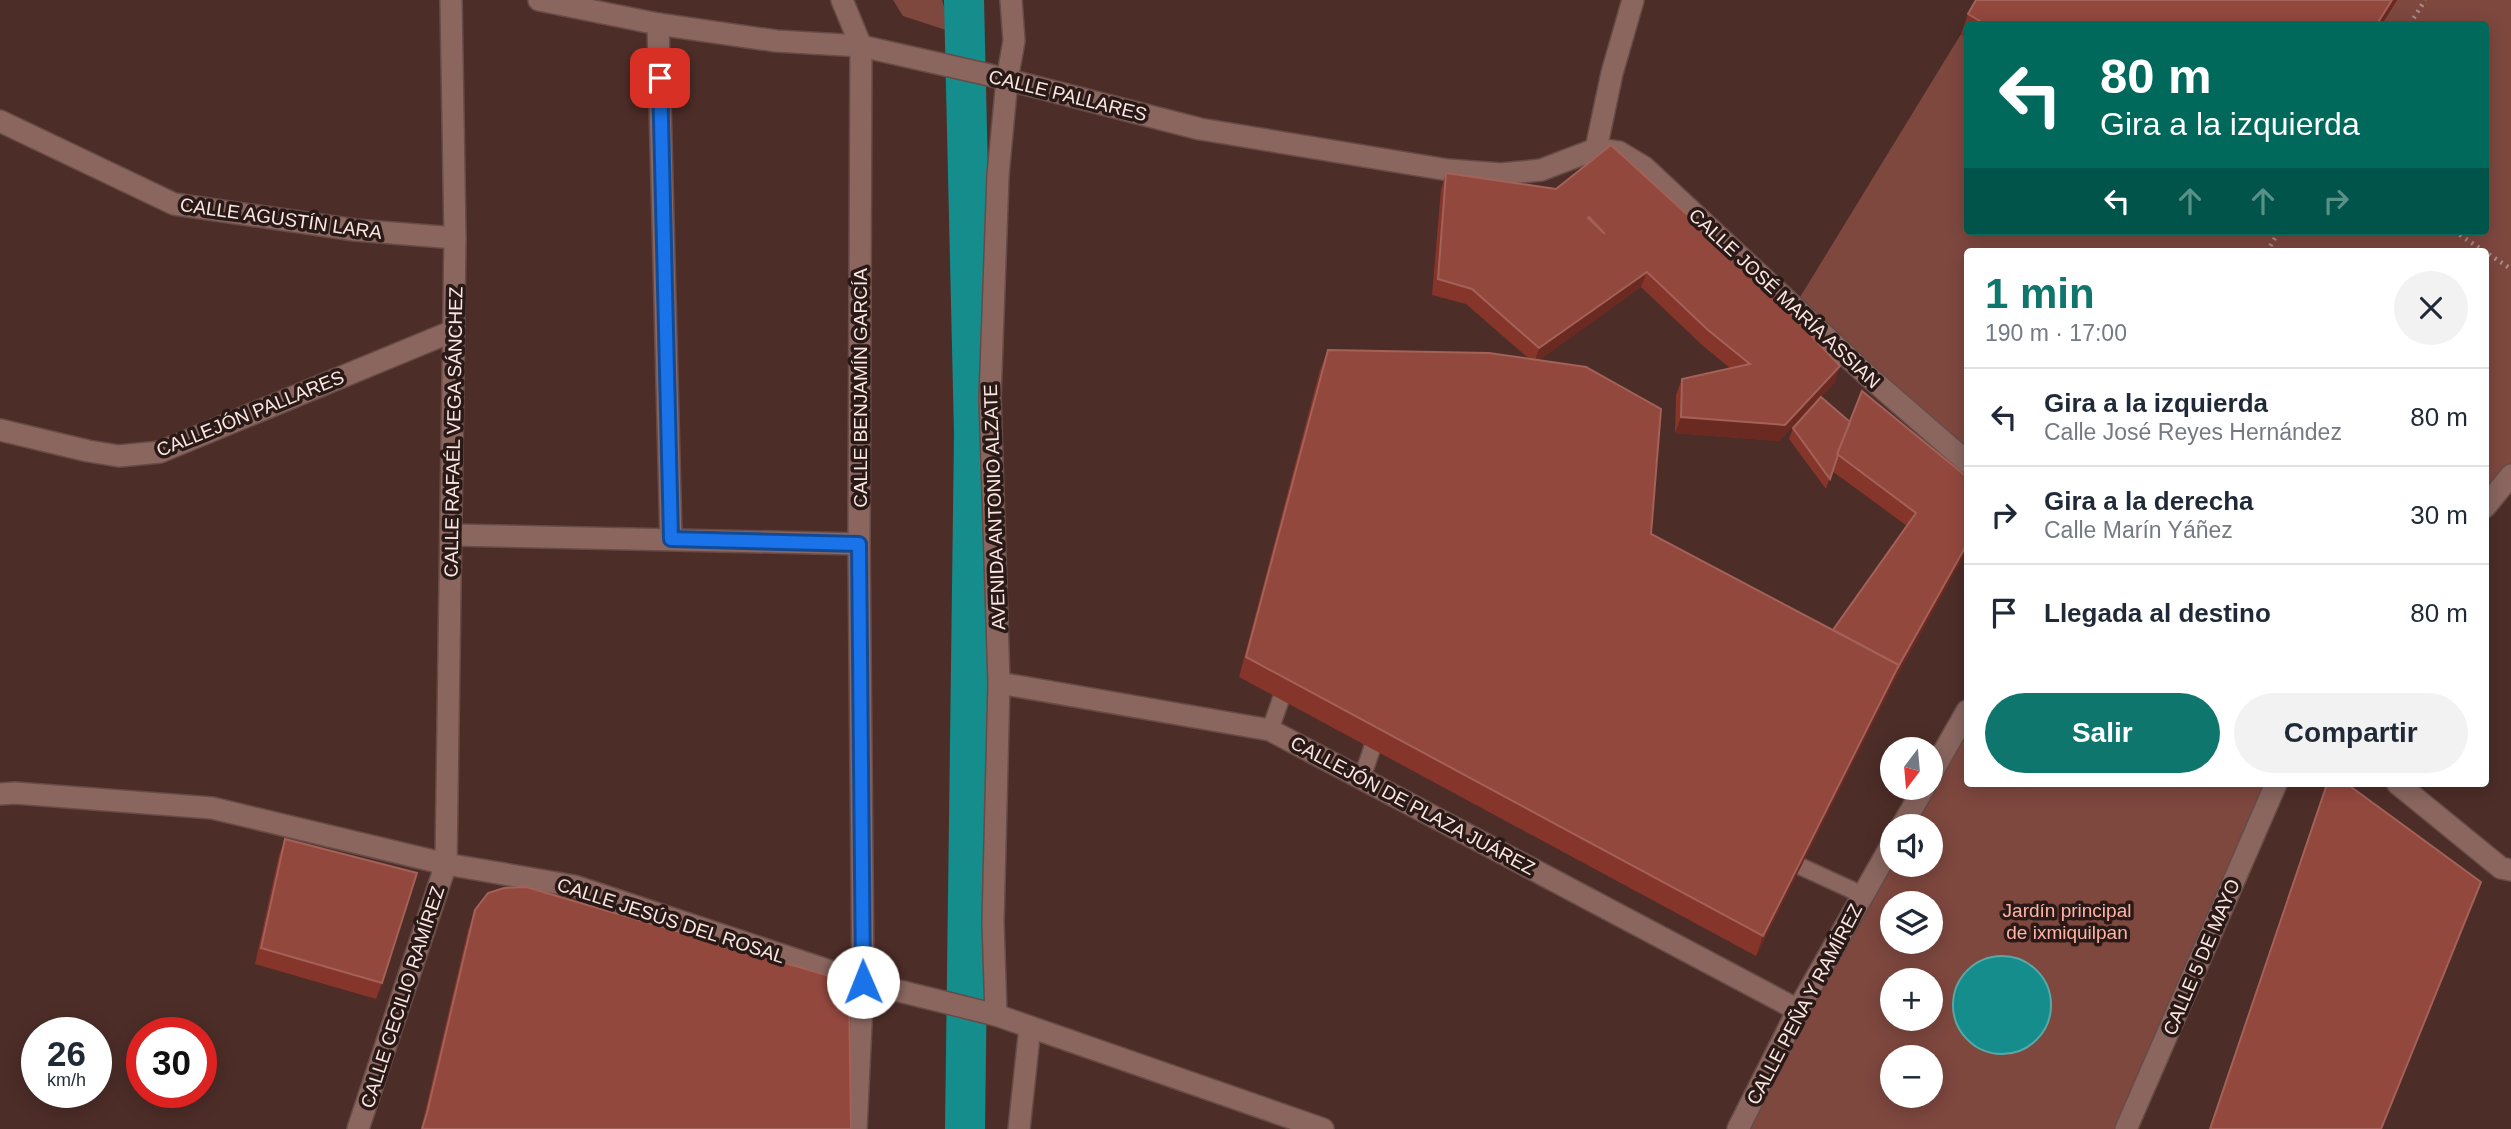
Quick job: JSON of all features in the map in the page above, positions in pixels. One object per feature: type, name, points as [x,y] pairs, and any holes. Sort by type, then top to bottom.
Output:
[{"type":"street","name":"CALLE RAFAÉL VEGA SÁNCHEZ","points":[[446,864],[455,238],[451,0]]},
{"type":"street","name":"CALLE PALLARES","points":[[539,0],[658,23],[776,41],[861,46],[888,51],[1200,129],[1448,170],[1501,174],[1541,170],[1596,149]]},
{"type":"street","points":[[842,0],[861,46]]},
{"type":"street","name":"AVENIDA ANTONIO ALZATE","points":[[985,1013],[993,922],[999,683],[990,398],[998,175],[1007,80],[1014,41],[1011,0]]},
{"type":"street","points":[[1596,149],[1612,72],[1633,0]]},
{"type":"street","points":[[658,23],[671,539]]},
{"type":"street","name":"CALLE BENJAMÍN GARCÍA","points":[[856,1129],[863,982],[859,544],[861,46]]},
{"type":"street","name":"CALLE AGUSTÍN LARA","points":[[0,121],[174,204],[355,230],[455,238]]},
{"type":"street","name":"CALLE JOSÉ MARÍA ASSIAN","points":[[1596,149],[1619,152],[1644,167],[1867,375],[1964,459]]},
{"type":"street","name":"CALLEJÓN PALLARES","points":[[0,430],[120,456],[160,452],[453,331]]},
{"type":"street","points":[[2489,502],[2511,475]]},
{"type":"street","points":[[452,535],[859,544]]},
{"type":"street","name":"CALLEJÓN DE PLAZA JUÁREZ","points":[[999,683],[1270,730],[1798,1010]]},
{"type":"street","points":[[1943,753],[1964,716]]},
{"type":"street","name":"CALLE 5 DE MAYO","points":[[2126,1129],[2275,787]]},
{"type":"street","points":[[2402,787],[2501,868],[2511,870]]},
{"type":"street","name":"CALLE JESÚS DEL ROSAL","points":[[0,794],[212,808],[446,864],[574,886],[863,982],[1030,1027],[1323,1129]]},
{"type":"street","name":"CALLE CECILIO RAMÍREZ","points":[[358,1129],[446,864]]},
{"type":"street","name":"CALLE PEÑA Y RAMÍREZ","points":[[1738,1129],[1798,1010],[1880,865]]},
{"type":"street","points":[[1019,1129],[1030,1027]]},
{"type":"lane","points":[[1270,730],[1292,665]]},
{"type":"lane","points":[[1362,778],[1384,713]]},
{"type":"lane","points":[[1762,848],[1863,895]]},
{"type":"path","points":[[2412,21],[2425,0]]},
{"type":"path","points":[[2461,235],[2481,248]]},
{"type":"path","points":[[2489,253],[2511,268]]},
{"type":"green space","points":[[893,0],[942,0],[952,32],[903,16]]},
{"type":"green space","points":[[2397,0],[2511,0],[2511,475],[2489,502],[2489,248],[1964,248],[1964,452],[1794,307],[1961,34],[1964,36],[1964,235],[2489,235],[2489,21],[2384,21]]},
{"type":"green space","name":"Jardín principal de ixmiquilpan","points":[[1964,716],[1964,787],[2275,787],[2126,1129],[1738,1129],[1884,877],[1943,877],[1943,814],[1909,814],[1917,800],[1943,800],[1943,753]]},
{"type":"water","points":[[2002,956],[2021,960],[2037,970],[2047,986],[2051,1005],[2047,1024],[2037,1040],[2021,1050],[2002,1054],[1983,1050],[1967,1040],[1957,1024],[1953,1005],[1957,986],[1967,970],[1983,960]]},
{"type":"building","points":[[1976,0],[2392,0],[2379,21],[1980,21],[1968,14]]},
{"type":"building","points":[[1611,145],[1759,280],[1840,366],[1785,425],[1681,417],[1682,379],[1750,364],[1708,330],[1647,272],[1539,348],[1472,289],[1438,279],[1446,173],[1556,189]]},
{"type":"building","points":[[1328,350],[1489,353],[1586,367],[1661,409],[1651,534],[1899,665],[1763,936],[1246,657]]},
{"type":"building","points":[[1862,391],[1964,475],[1964,549],[1897,669],[1899,665],[1833,630],[1916,513],[1837,454]]},
{"type":"building","points":[[1821,397],[1850,422],[1830,479],[1793,428]]},
{"type":"building","points":[[2326,787],[2351,787],[2481,882],[2381,1129],[2210,1129]]},
{"type":"building","points":[[285,839],[417,873],[382,983],[261,948]]},
{"type":"building","points":[[526,887],[843,980],[849,993],[851,1129],[422,1129],[475,910],[488,893],[504,888]]},
{"type":"waterway","points":[[964,0],[974,434],[965,1129]]},
{"type":"route","points":[[660,78],[671,539],[859,544],[863,982]]}]
